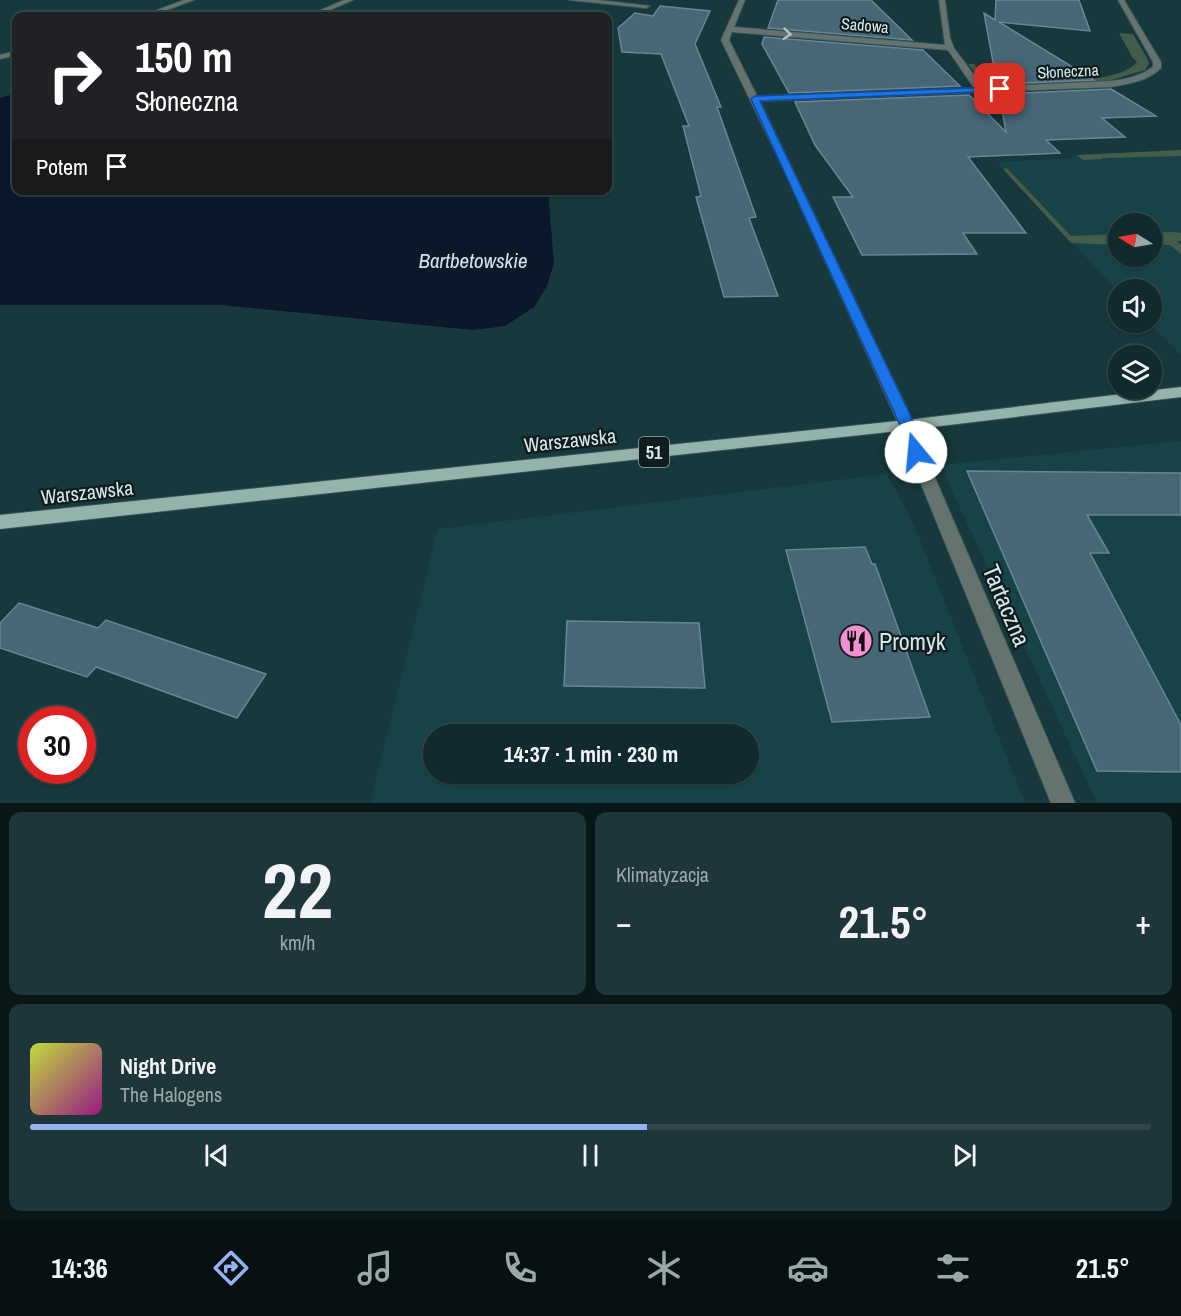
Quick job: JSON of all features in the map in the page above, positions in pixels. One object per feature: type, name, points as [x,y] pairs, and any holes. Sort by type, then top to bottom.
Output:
[{"type":"main road","name":"Warszawska","points":[[0,522],[908,425],[1181,392]]},
{"type":"street","points":[[156,12],[191,0]]},
{"type":"street","points":[[321,12],[350,0]]},
{"type":"street","points":[[572,0],[646,6]]},
{"type":"street","points":[[729,29],[742,0]]},
{"type":"street","points":[[942,0],[946,38],[950,48],[980,90]]},
{"type":"street","name":"Słoneczna","points":[[755,99],[1104,85],[1140,78],[1157,68],[1155,57],[1121,0]]},
{"type":"street","name":"Sadowa","points":[[729,29],[950,48]]},
{"type":"street","name":"Tartaczna","points":[[729,29],[725,40],[908,425],[916,452],[1063,803]]},
{"type":"shaded area","points":[[1181,150],[1181,355],[1159,333],[1162,333],[1162,279],[1108,280],[997,162],[1075,158],[1073,155]]},
{"type":"shaded area","points":[[1181,441],[1181,803],[1097,803],[940,465]]},
{"type":"shaded area","points":[[887,474],[913,523],[1025,803],[370,803],[438,529]]},
{"type":"green space","points":[[1119,33],[1133,34],[1149,63],[1145,70],[1108,81],[996,86],[982,81],[968,64],[974,64],[990,82],[1069,81],[1111,76],[1127,70],[1137,62]]},
{"type":"green space","points":[[1181,150],[1181,156],[1083,160],[1077,155]]},
{"type":"green space","points":[[1007,168],[1071,236],[1108,234],[1108,245],[1071,243],[1003,169]]},
{"type":"green space","points":[[1162,233],[1181,233],[1181,241],[1177,241],[1181,245],[1181,254],[1170,245],[1162,245]]},
{"type":"water","name":"Bartbetowskie","points":[[12,94],[12,195],[548,195],[554,263],[547,286],[534,307],[505,326],[473,330],[220,305],[0,305],[0,98]]},
{"type":"building","points":[[778,0],[871,0],[912,40],[768,28]]},
{"type":"building","points":[[996,0],[1079,0],[1090,31],[999,22],[1094,80],[997,84],[984,13],[995,20]]},
{"type":"building","points":[[660,6],[710,11],[695,44],[721,107],[717,107],[756,217],[749,218],[778,296],[724,297],[696,197],[701,196],[683,126],[689,126],[661,54],[622,52],[618,28],[635,13],[653,16]]},
{"type":"building","points":[[764,37],[923,50],[960,86],[789,93],[762,44]]},
{"type":"building","points":[[1111,89],[1156,116],[1102,118],[1125,137],[1046,140],[1060,153],[968,157],[1026,233],[963,233],[977,254],[862,255],[833,197],[853,197],[815,145],[795,102],[969,95],[1006,132],[999,94]]},
{"type":"building","points":[[967,471],[1181,473],[1181,515],[1087,515],[1109,553],[1090,553],[1181,725],[1181,772],[1097,771]]},
{"type":"building","name":"Promyk","points":[[865,547],[872,564],[875,564],[930,717],[832,722],[786,550]]},
{"type":"building","points":[[19,603],[98,628],[106,620],[266,674],[237,718],[96,667],[87,677],[0,648],[0,623]]},
{"type":"building","points":[[567,621],[699,623],[705,688],[564,686]]},
{"type":"place","name":"Promyk","points":[[856,641]]},
{"type":"route","points":[[916,452],[908,425],[755,99],[1000,89]]}]
